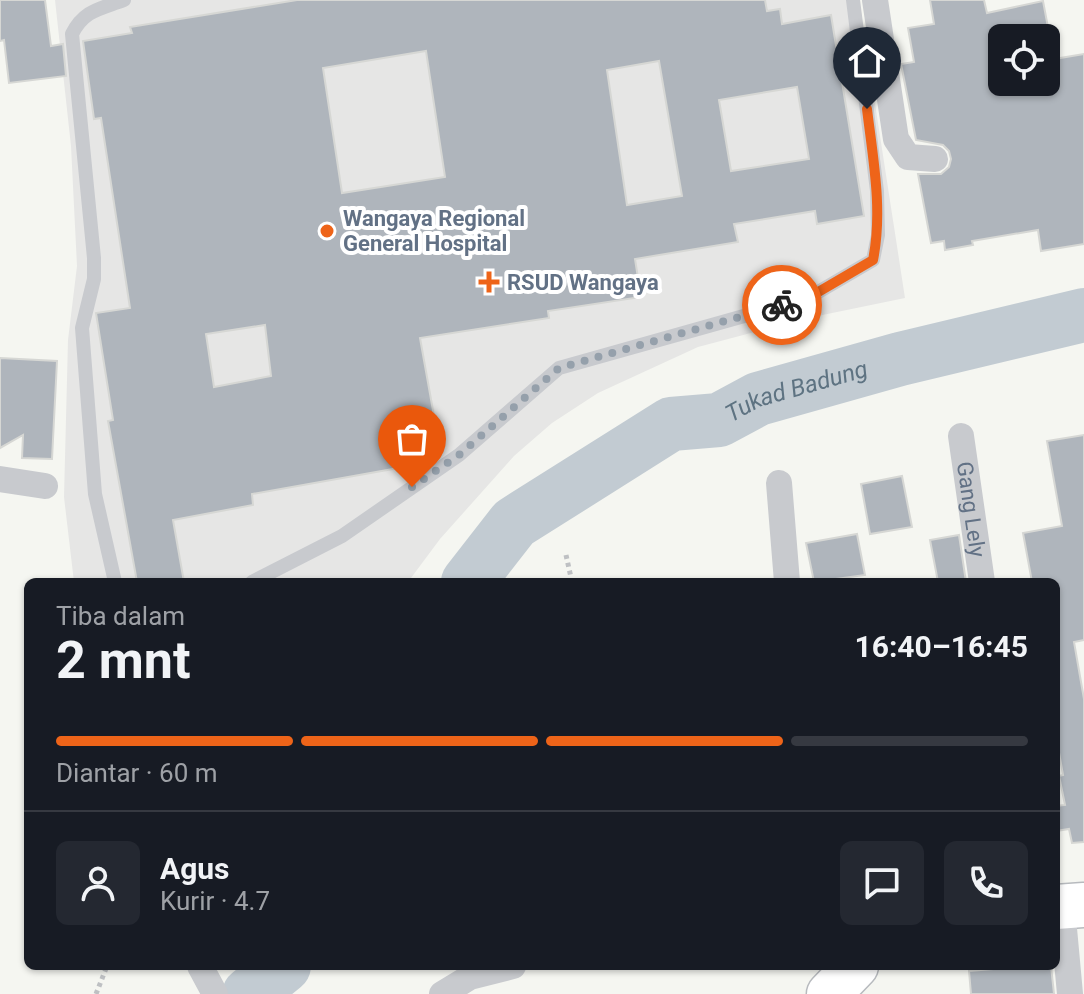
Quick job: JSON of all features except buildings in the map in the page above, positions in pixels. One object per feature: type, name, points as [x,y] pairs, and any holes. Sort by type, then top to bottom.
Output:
[{"type":"street","points":[[875,0],[896,139],[901,151],[908,157],[935,159]]},
{"type":"street","name":"Gang Lely","points":[[961,436],[981,578]]},
{"type":"street","points":[[0,479],[45,486]]},
{"type":"street","points":[[779,483],[787,578]]},
{"type":"street","points":[[1067,906],[1070,994]]},
{"type":"street","points":[[202,970],[215,994]]},
{"type":"street","points":[[442,994],[470,977],[497,970]]},
{"type":"lane","points":[[114,578],[95,494],[82,328],[94,279],[94,258],[72,34],[78,21],[87,14],[124,0]]},
{"type":"lane","points":[[260,578],[342,536],[446,464],[559,368],[808,298],[873,260],[878,235],[877,191],[853,0]]},
{"type":"path","points":[[566,555],[571,578]]},
{"type":"path","points":[[96,994],[105,970]]},
{"type":"shaded area","name":"RSUD Wangaya","points":[[55,0],[859,0],[905,298],[803,319],[698,347],[598,393],[552,423],[514,456],[440,539],[411,578],[74,578],[64,497],[68,340],[77,266],[71,146]]},
{"type":"waterway","name":"Tukad Badung","points":[[471,578],[514,523],[671,424],[719,420],[758,399],[900,359],[1084,315]]},
{"type":"waterway","name":"Tukad Badung","points":[[249,994],[279,970]]},
{"type":"way so far","points":[[412,487],[459,455],[559,368],[782,305]]},
{"type":"place","name":"Wangaya Regional General Hospital","points":[[327,231]]},
{"type":"place","name":"RSUD Wangaya","points":[[489,282]]},
{"type":"route","points":[[782,305],[808,298],[873,260],[878,235],[877,191],[867,109]]}]
